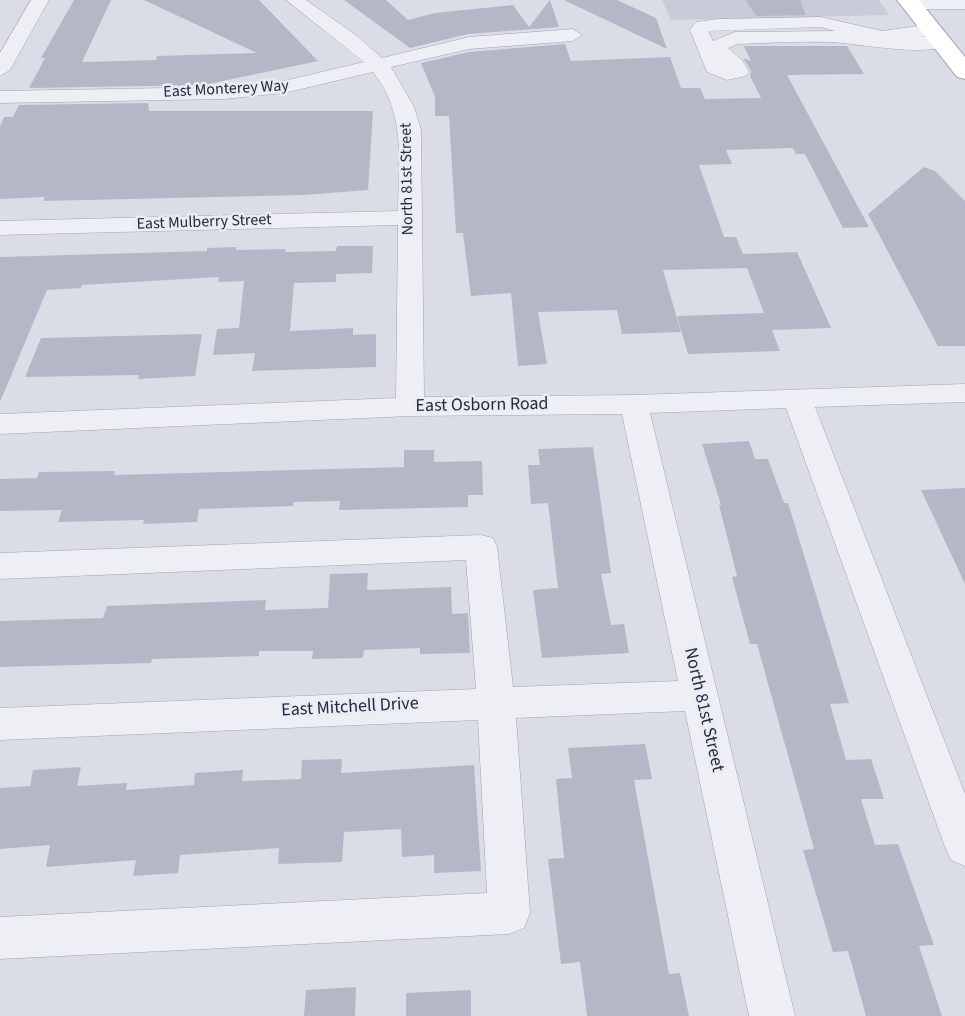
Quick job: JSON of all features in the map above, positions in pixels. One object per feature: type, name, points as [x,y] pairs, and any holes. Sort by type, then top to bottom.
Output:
[{"type":"main road","points":[[910,2],[965,72]]},
{"type":"street","points":[[0,70],[40,0]]},
{"type":"street","name":"North 81st Street","points":[[295,0],[381,65],[401,97],[407,113],[410,130],[410,407]]},
{"type":"street","points":[[910,2],[965,4]]},
{"type":"street","points":[[821,22],[882,37],[937,36],[872,43],[832,36],[735,38],[720,44],[718,48],[735,61],[739,72],[727,74],[714,68],[699,30],[702,26],[718,24],[821,22]]},
{"type":"street","name":"East Monterey Way","points":[[0,97],[250,91],[312,83],[470,43],[573,35]]},
{"type":"street","points":[[798,56],[864,54],[870,51],[872,43]]},
{"type":"street","points":[[727,57],[759,57]]},
{"type":"street","name":"East Mulberry Street","points":[[0,229],[409,218]]},
{"type":"street","name":"East Osborn Road","points":[[0,424],[410,407],[634,404],[965,393]]},
{"type":"street","points":[[797,398],[965,847]]},
{"type":"street","name":"North 81st Street","points":[[634,404],[772,1016]]},
{"type":"street","points":[[0,566],[481,547],[496,702],[509,913],[0,938]]},
{"type":"street","name":"East Mitchell Drive","points":[[0,724],[699,695]]},
{"type":"shaded area","points":[[662,0],[879,0],[889,15],[671,20]]},
{"type":"building","points":[[74,0],[111,0],[82,62],[156,60],[157,56],[257,53],[144,0],[259,0],[318,61],[204,85],[29,88],[45,58],[41,58]]},
{"type":"building","points":[[344,0],[386,0],[408,20],[435,13],[513,5],[529,27],[550,0],[559,27],[468,34],[410,48]]},
{"type":"building","points":[[564,0],[617,0],[656,18],[667,49]]},
{"type":"building","points":[[746,0],[800,0],[806,15],[756,16]]},
{"type":"building","points":[[565,44],[571,61],[670,57],[681,88],[700,88],[705,99],[761,98],[743,58],[751,61],[744,46],[847,46],[864,74],[787,75],[869,227],[843,228],[805,154],[796,154],[793,148],[726,150],[732,164],[699,165],[724,237],[736,237],[743,254],[797,252],[831,328],[772,330],[780,351],[688,354],[677,316],[764,313],[747,268],[663,270],[681,332],[622,334],[617,310],[538,312],[547,364],[518,366],[511,293],[471,296],[463,233],[456,233],[449,116],[435,116],[435,97],[421,63],[469,52]]},
{"type":"building","points":[[148,103],[149,111],[373,111],[368,190],[303,195],[43,201],[45,197],[0,199],[0,126],[4,117],[13,117],[19,105]]},
{"type":"building","points":[[924,167],[935,171],[965,201],[965,346],[938,346],[868,214]]},
{"type":"building","points":[[337,246],[373,246],[372,273],[336,274],[336,282],[294,283],[290,331],[353,328],[353,335],[376,334],[376,367],[252,371],[255,353],[213,355],[217,329],[239,328],[244,281],[218,282],[219,277],[82,285],[81,288],[47,290],[0,402],[0,257],[207,251],[207,248],[236,247],[236,250],[286,249],[285,252],[336,251]]},
{"type":"building","points":[[202,334],[195,376],[138,379],[139,375],[25,377],[41,338]]},
{"type":"building","points":[[749,441],[755,459],[768,459],[784,503],[788,503],[849,703],[830,704],[846,760],[871,759],[884,799],[861,799],[875,845],[898,844],[934,945],[919,946],[942,1016],[866,1016],[848,951],[833,952],[803,850],[814,849],[757,644],[750,644],[732,577],[737,576],[721,505],[702,444]]},
{"type":"building","points":[[593,447],[611,573],[601,574],[611,625],[624,624],[629,653],[542,658],[533,590],[558,588],[548,503],[531,504],[528,465],[540,465],[538,449]]},
{"type":"building","points":[[404,450],[434,450],[434,462],[482,461],[483,495],[468,495],[468,507],[339,510],[340,501],[294,502],[293,506],[199,509],[197,522],[143,524],[144,520],[58,522],[62,510],[0,511],[0,479],[37,478],[39,472],[115,471],[114,475],[404,467]]},
{"type":"building","points":[[965,488],[965,584],[921,490]]},
{"type":"building","points":[[368,573],[367,590],[451,587],[452,614],[468,613],[470,653],[420,654],[420,648],[364,650],[363,658],[312,659],[313,651],[259,651],[259,656],[152,659],[151,663],[0,667],[0,621],[103,618],[107,606],[266,600],[265,610],[328,608],[330,574]]},
{"type":"building","points":[[645,744],[652,779],[634,780],[669,974],[680,973],[689,1016],[587,1016],[580,962],[561,964],[548,859],[564,858],[556,779],[572,778],[568,748]]},
{"type":"building","points":[[342,759],[341,773],[474,765],[481,871],[434,873],[434,855],[402,857],[401,829],[344,832],[342,862],[278,864],[279,848],[180,855],[178,873],[133,876],[136,860],[46,867],[50,845],[0,849],[0,788],[30,786],[33,770],[81,767],[77,786],[127,783],[126,790],[194,785],[195,773],[243,770],[242,781],[301,779],[302,760]]},
{"type":"building","points":[[356,987],[355,1016],[304,1016],[306,990]]},
{"type":"building","points":[[471,990],[471,1016],[406,1016],[406,993]]}]
